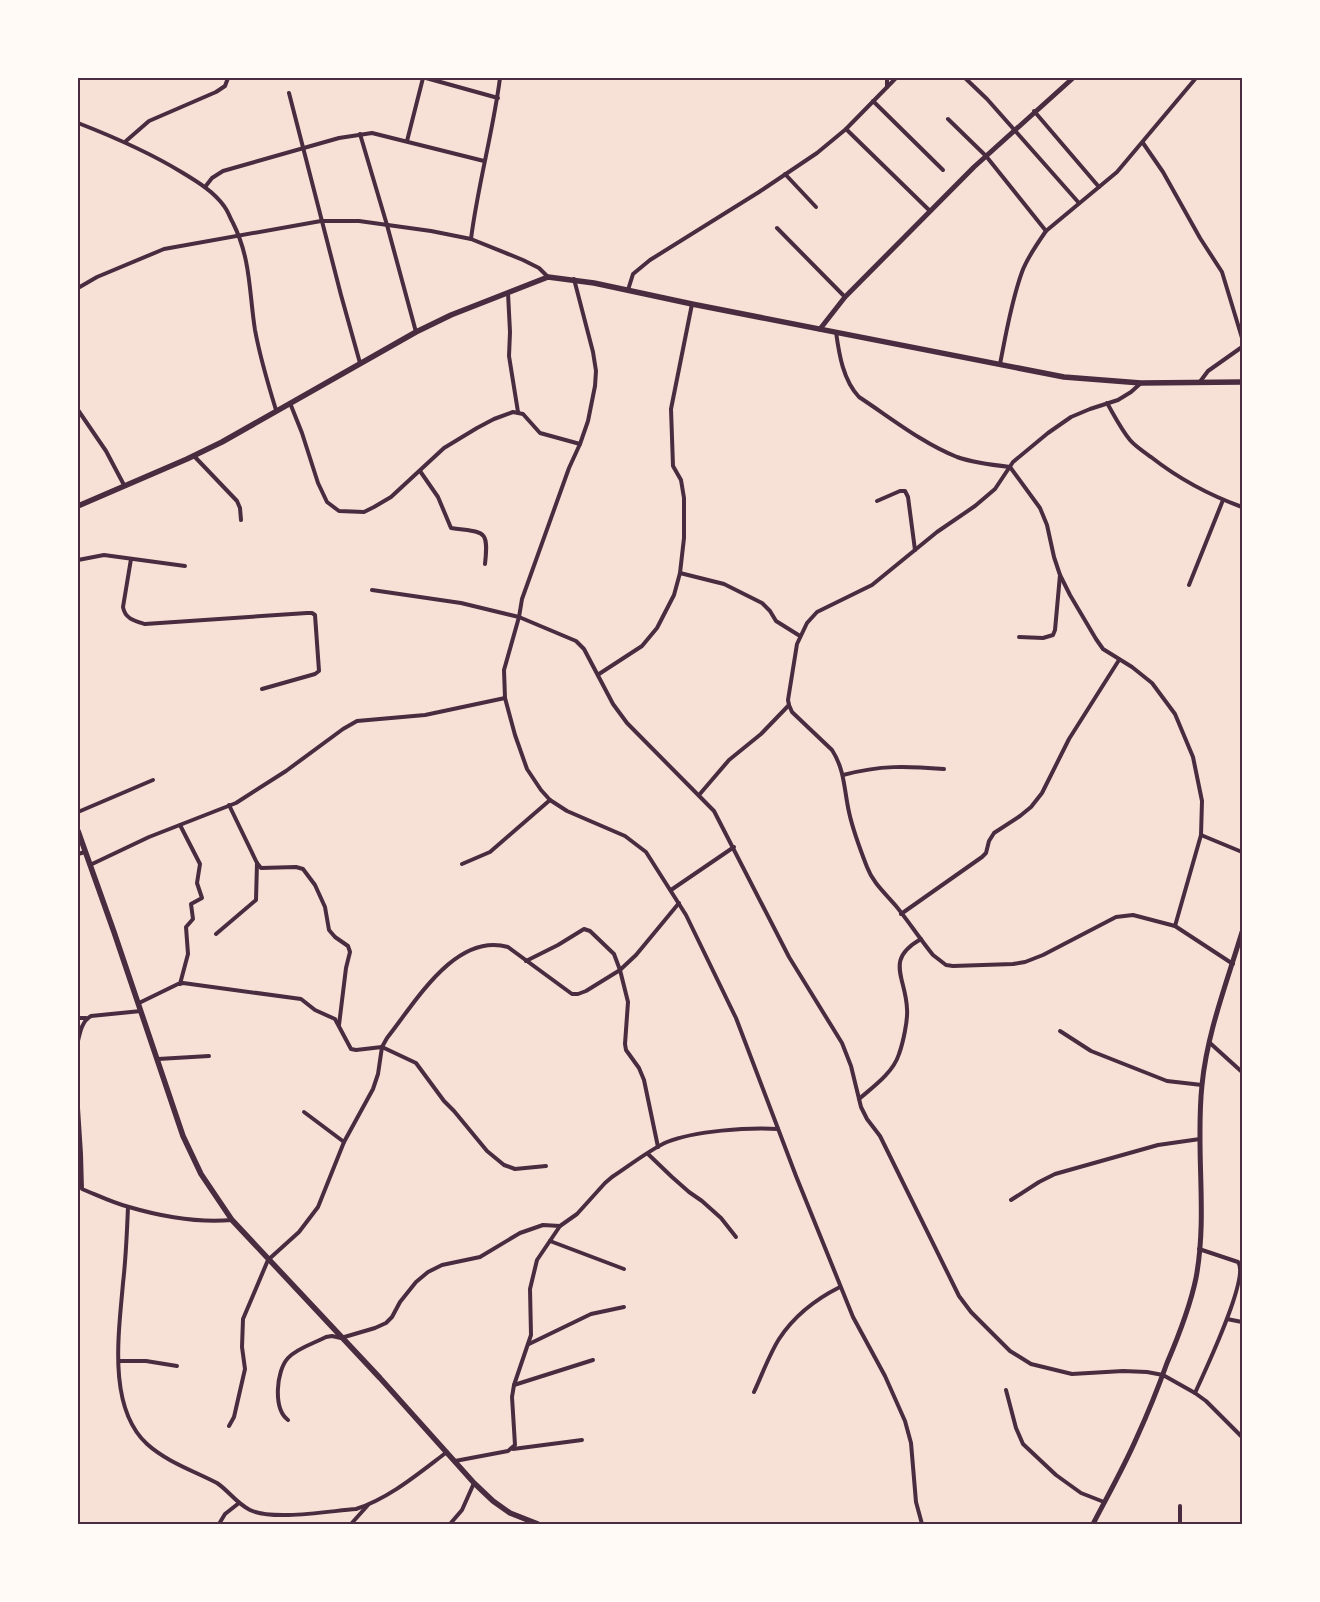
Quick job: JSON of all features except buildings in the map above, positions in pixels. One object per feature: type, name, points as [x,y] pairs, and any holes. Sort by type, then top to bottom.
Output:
[{"type":"main road","points":[[78,506],[194,456],[416,332],[451,315],[548,277],[574,279],[1064,377],[1142,383],[1242,382]]},
{"type":"main road","points":[[78,831],[139,1003],[183,1136],[201,1174],[232,1220],[474,1483],[493,1501],[510,1513],[538,1524]]},
{"type":"street","points":[[126,141],[149,121],[216,92],[225,86],[228,78]]},
{"type":"street","points":[[407,141],[424,78],[498,98]]},
{"type":"street","points":[[471,239],[484,161],[498,98],[500,78]]},
{"type":"street","points":[[887,78],[887,87]]},
{"type":"street","points":[[628,290],[633,274],[650,260],[816,153],[846,129],[896,78]]},
{"type":"street","points":[[965,78],[1014,129],[1079,203]]},
{"type":"street","points":[[820,328],[845,297],[930,211],[1014,129],[1071,78]]},
{"type":"street","points":[[1000,364],[1011,310],[1022,272],[1030,255],[1046,232],[1117,172],[1196,78]]},
{"type":"street","points":[[289,93],[360,363]]},
{"type":"street","points":[[874,101],[943,170]]},
{"type":"street","points":[[1034,111],[1099,187]]},
{"type":"street","points":[[948,119],[986,156],[1046,232]]},
{"type":"street","points":[[78,123],[126,141],[168,164],[205,187],[224,206],[239,235],[245,253],[260,356],[276,410]]},
{"type":"street","points":[[846,129],[930,211]]},
{"type":"street","points":[[205,187],[212,178],[223,172],[303,148],[360,134],[372,133],[484,161]]},
{"type":"street","points":[[360,134],[416,332]]},
{"type":"street","points":[[1143,143],[1163,172],[1200,238],[1222,272],[1242,338]]},
{"type":"street","points":[[785,174],[816,207]]},
{"type":"street","points":[[78,288],[96,277],[164,249],[321,220],[359,221],[431,231],[471,239],[523,260],[539,268],[548,277]]},
{"type":"street","points":[[777,228],[845,297]]},
{"type":"street","points":[[574,279],[596,370],[588,422],[529,576],[504,670],[505,698],[515,735],[527,769],[550,800],[566,811],[625,836],[646,852],[679,903],[736,1018],[840,1287],[905,1421],[911,1443],[916,1502],[922,1524]]},
{"type":"street","points":[[508,292],[509,356],[518,412]]},
{"type":"street","points":[[599,674],[642,646],[657,628],[674,595],[680,573],[684,538],[684,498],[681,480],[673,466],[671,409],[692,304]]},
{"type":"street","points":[[836,332],[839,354],[849,381],[859,397],[926,441],[957,457],[1010,467],[1040,508],[1047,525],[1060,575],[1103,650],[1132,667],[1152,683],[1175,714],[1193,757],[1202,801],[1201,835],[1175,926]]},
{"type":"street","points":[[1199,383],[1208,370],[1242,347]]},
{"type":"street","points":[[1142,383],[1118,400],[1072,417],[1022,453],[989,496],[937,532],[872,585],[816,612],[806,623],[797,644],[788,705],[792,712],[832,750],[840,765],[848,812],[868,869],[876,885],[933,955],[946,965],[1013,964],[1025,962],[1043,955],[1116,917],[1133,915],[1175,926],[1233,964]]},
{"type":"street","points":[[290,402],[318,484],[327,502],[339,512],[364,512],[391,497],[444,448],[494,419],[513,412],[523,414],[540,433],[580,444]]},
{"type":"street","points":[[1107,403],[1130,440],[1138,448],[1169,471],[1199,489],[1242,507]]},
{"type":"street","points":[[78,410],[106,451],[124,485]]},
{"type":"street","points":[[194,456],[236,502],[240,508],[242,520]]},
{"type":"street","points":[[420,471],[438,497],[451,528],[481,534],[486,537],[488,544],[485,564]]},
{"type":"street","points":[[877,501],[900,491],[905,491],[908,497],[915,550]]},
{"type":"street","points":[[1189,585],[1223,500]]},
{"type":"street","points":[[78,560],[104,555],[185,566]]},
{"type":"street","points":[[131,559],[123,607],[124,613],[130,619],[144,624],[307,612],[315,615],[319,671],[315,674],[262,689]]},
{"type":"street","points":[[680,573],[724,584],[762,603],[776,621],[800,636]]},
{"type":"street","points":[[1019,637],[1043,638],[1053,636],[1060,575]]},
{"type":"street","points":[[372,590],[462,603],[519,618],[576,641],[584,649],[614,704],[627,723],[714,811],[789,957],[842,1043],[851,1066],[860,1107],[890,1154],[960,1296],[970,1312],[1010,1351],[1031,1364],[1072,1374],[1123,1371],[1163,1375],[1206,1401],[1242,1437]]},
{"type":"street","points":[[901,914],[982,857],[986,853],[989,841],[994,833],[1031,807],[1042,793],[1069,739],[1119,660]]},
{"type":"street","points":[[90,865],[150,836],[229,805],[286,771],[343,729],[357,721],[425,715],[505,698]]},
{"type":"street","points":[[699,795],[729,760],[761,734],[788,705]]},
{"type":"street","points":[[843,775],[867,768],[900,766],[944,769]]},
{"type":"street","points":[[78,812],[153,780]]},
{"type":"street","points":[[462,864],[490,852],[550,800]]},
{"type":"street","points":[[229,805],[261,868],[296,867],[303,869],[315,885],[325,907],[329,930],[348,946],[350,952],[339,1026]]},
{"type":"street","points":[[180,825],[200,864],[197,883],[202,898],[191,904],[192,919],[186,927],[187,962],[180,984]]},
{"type":"street","points":[[1201,835],[1242,852]]},
{"type":"street","points":[[670,890],[734,847]]},
{"type":"street","points":[[78,854],[86,852]]},
{"type":"street","points":[[216,934],[256,900],[257,863]]},
{"type":"street","points":[[229,1426],[234,1417],[245,1369],[242,1347],[243,1319],[268,1260],[299,1232],[318,1207],[344,1142],[373,1089],[378,1074],[382,1048],[387,1038],[430,982],[461,954],[473,949],[499,945],[508,947],[572,994],[578,994],[620,970],[636,955],[679,903]]},
{"type":"street","points":[[526,961],[584,929],[590,931],[614,954],[628,1002],[626,1050],[639,1068],[644,1080],[658,1147]]},
{"type":"street","points":[[1093,1524],[1137,1438],[1163,1375],[1190,1301],[1196,1276],[1199,1249],[1202,1085],[1210,1043],[1242,932]]},
{"type":"street","points":[[859,1099],[891,1069],[899,1055],[907,1010],[900,971],[900,957],[904,950],[921,939]]},
{"type":"street","points":[[139,1003],[180,984],[301,999],[315,1010],[335,1019],[351,1049],[382,1048],[416,1063],[444,1101],[487,1152],[504,1165],[515,1169],[546,1166]]},
{"type":"street","points":[[78,1018],[141,1011]]},
{"type":"street","points":[[78,1041],[86,1018]]},
{"type":"street","points":[[1060,1031],[1090,1051],[1167,1081],[1202,1085]]},
{"type":"street","points":[[1210,1043],[1242,1072]]},
{"type":"street","points":[[158,1059],[209,1056]]},
{"type":"street","points":[[78,1108],[82,1154],[80,1189],[128,1207],[198,1221],[232,1220]]},
{"type":"street","points":[[304,1112],[344,1142]]},
{"type":"street","points":[[512,1449],[515,1444],[512,1397],[514,1385],[531,1335],[531,1282],[537,1260],[560,1226],[578,1214],[605,1183],[669,1141],[752,1128],[778,1128]]},
{"type":"street","points":[[1011,1200],[1055,1174],[1158,1145],[1200,1139]]},
{"type":"street","points":[[648,1154],[683,1187],[702,1200],[736,1237]]},
{"type":"street","points":[[128,1207],[118,1336],[119,1361],[126,1413],[132,1426],[140,1436],[160,1454],[218,1483],[239,1503],[260,1514],[283,1515],[356,1509],[368,1505],[391,1492],[447,1452]]},
{"type":"street","points":[[288,1420],[283,1417],[280,1409],[277,1390],[280,1373],[288,1358],[326,1337],[341,1338],[386,1323],[416,1282],[428,1272],[442,1265],[480,1256],[520,1233],[543,1225],[560,1226]]},
{"type":"street","points":[[550,1241],[624,1269]]},
{"type":"street","points":[[1195,1393],[1227,1319],[1241,1270],[1241,1265],[1238,1262],[1199,1249]]},
{"type":"street","points":[[754,1392],[779,1339],[802,1312],[821,1297],[840,1287]]},
{"type":"street","points":[[529,1344],[590,1314],[624,1307]]},
{"type":"street","points":[[1227,1319],[1242,1322]]},
{"type":"street","points":[[514,1385],[593,1360]]},
{"type":"street","points":[[119,1361],[146,1361],[177,1366]]},
{"type":"street","points":[[1006,1390],[1016,1428],[1023,1444],[1056,1475],[1090,1497],[1104,1502]]},
{"type":"street","points":[[455,1461],[512,1449],[582,1440]]},
{"type":"street","points":[[450,1524],[462,1510],[474,1483]]},
{"type":"street","points":[[219,1524],[225,1514],[239,1503]]},
{"type":"street","points":[[351,1524],[368,1505]]},
{"type":"street","points":[[1180,1506],[1180,1524]]}]
